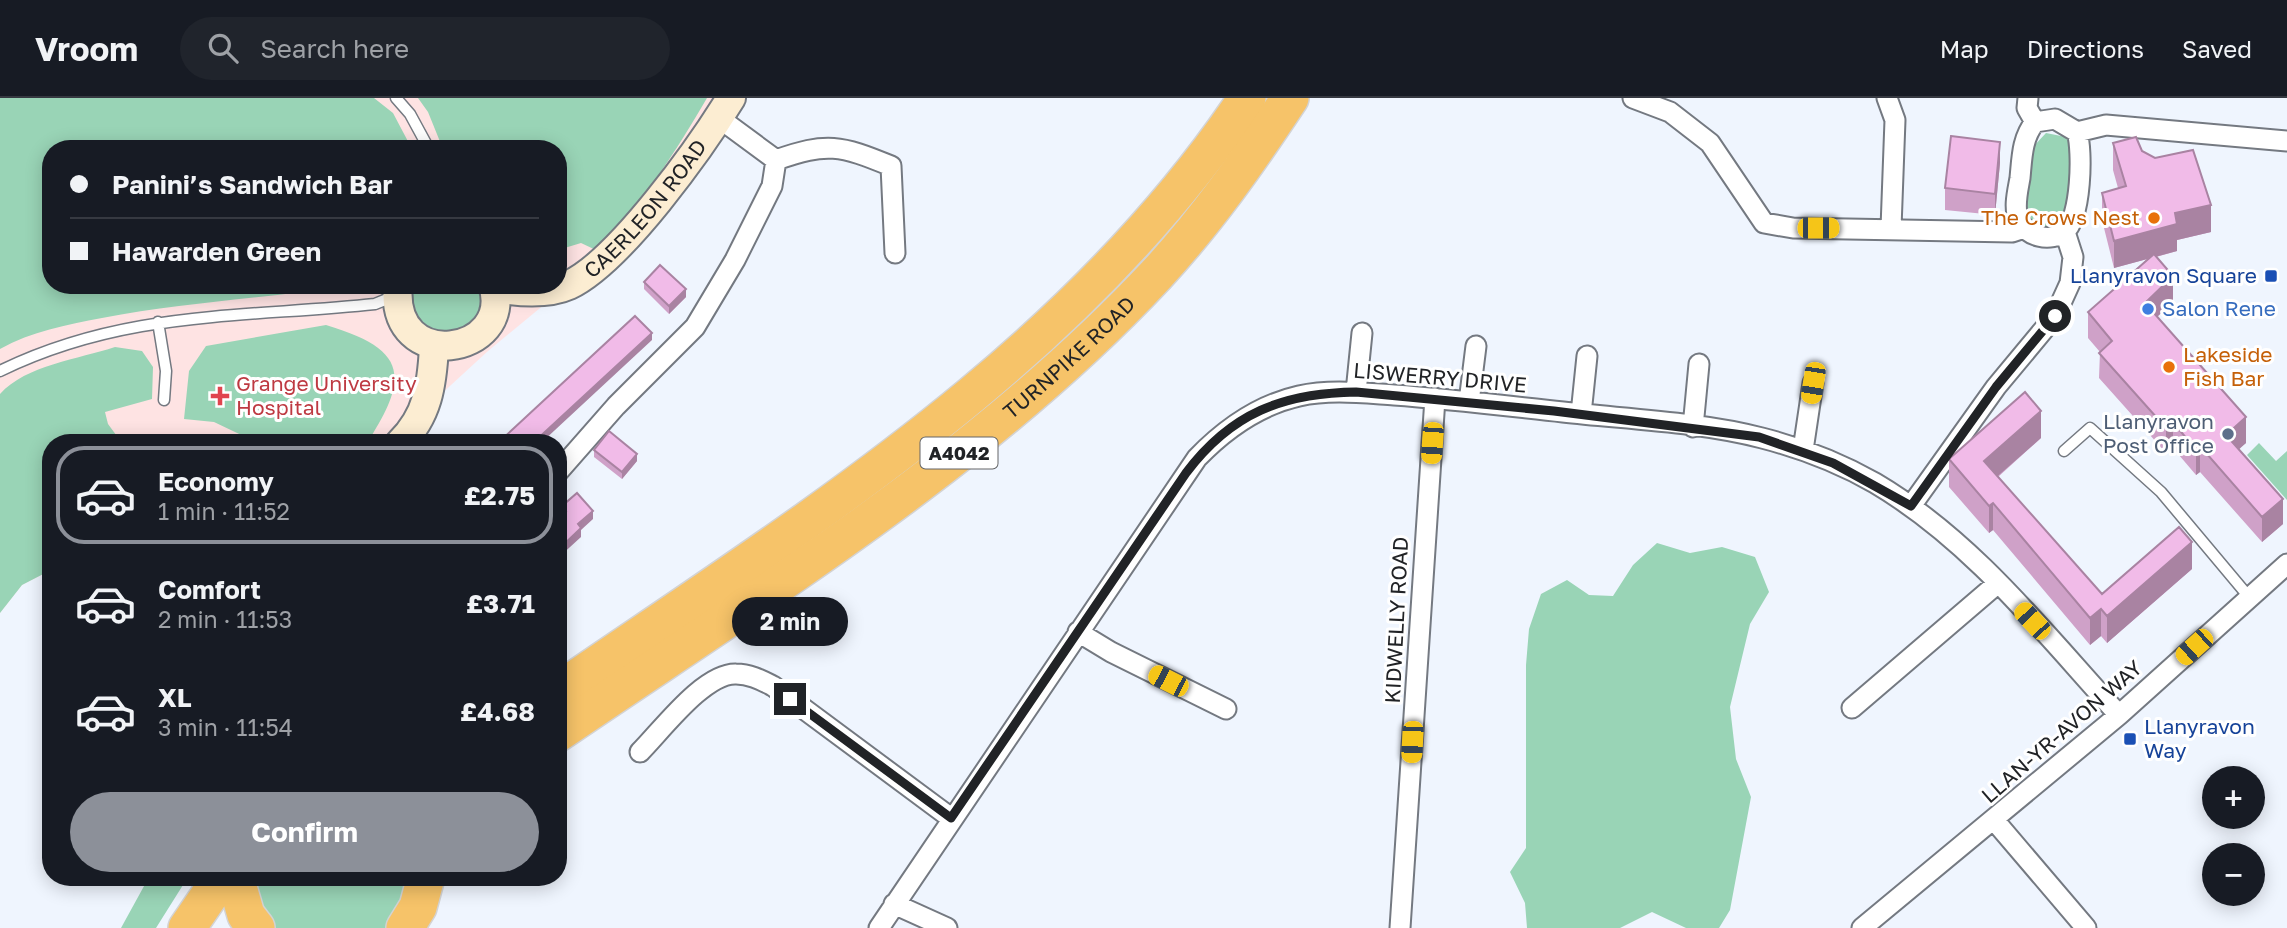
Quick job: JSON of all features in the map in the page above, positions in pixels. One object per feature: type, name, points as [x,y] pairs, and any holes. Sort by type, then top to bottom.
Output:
[{"type":"highway","name":"TURNPIKE ROAD","points":[[567,685],[845,494],[982,388],[1042,335],[1136,242],[1222,135],[1247,98]]},
{"type":"highway","name":"TURNPIKE ROAD","points":[[567,727],[868,522],[1005,419],[1116,316],[1158,273],[1252,156],[1290,98]]},
{"type":"highway","points":[[187,928],[216,886]]},
{"type":"highway","points":[[238,886],[246,915],[256,928]]},
{"type":"main road","name":"CAERLEON ROAD","points":[[567,285],[595,268],[687,164],[725,108]]},
{"type":"main road","points":[[398,294],[401,319],[411,333],[434,347],[428,402],[407,434]]},
{"type":"main road","name":"CAERLEON ROAD","points":[[434,347],[454,347],[469,342],[482,332],[491,320],[494,294]]},
{"type":"street","points":[[1633,98],[1670,112],[1710,143],[1764,223],[1793,228],[2012,232],[2024,228]]},
{"type":"street","points":[[1887,98],[1895,120],[1891,228]]},
{"type":"street","points":[[2028,98],[2027,108],[2035,122]]},
{"type":"street","points":[[725,108],[776,160]]},
{"type":"street","points":[[2077,132],[2082,149],[2073,221],[2064,232],[2051,237],[2037,236],[2024,228],[2018,219],[2017,203],[2025,133],[2035,122],[2054,119],[2077,132],[2106,125],[2287,141]]},
{"type":"street","points":[[776,160],[818,146],[869,157],[891,166],[895,253]]},
{"type":"street","points":[[567,462],[616,406],[695,327],[735,260],[772,186],[776,160]]},
{"type":"street","points":[[1911,506],[1996,387],[2055,316],[2070,283],[2073,257],[2064,232]]},
{"type":"street","points":[[1356,392],[1362,333]]},
{"type":"street","points":[[1469,402],[1476,346]]},
{"type":"street","points":[[1581,414],[1587,356]]},
{"type":"street","points":[[1693,427],[1699,364]]},
{"type":"street","points":[[1803,450],[1813,383]]},
{"type":"street","name":"LISWERRY DRIVE","points":[[879,928],[1175,487],[1212,443],[1252,414],[1301,395],[1356,392],[1435,398],[1693,427],[1759,437],[1803,450],[1872,482],[1911,506],[1969,552],[2119,715]]},
{"type":"street","name":"KIDWELLY ROAD","points":[[1400,928],[1435,398]]},
{"type":"street","name":"LLAN-YR-AVON WAY","points":[[1862,928],[2119,715],[2249,597],[2284,572]]},
{"type":"street","points":[[1852,708],[1998,583]]},
{"type":"street","points":[[1078,632],[1111,652],[1226,709]]},
{"type":"street","points":[[640,752],[701,689],[717,678],[734,673],[752,676],[773,686],[951,818]]},
{"type":"street","points":[[1994,820],[2086,928]]},
{"type":"street","points":[[894,904],[947,928]]},
{"type":"lane","points":[[396,98],[410,114],[424,140]]},
{"type":"lane","points":[[0,371],[66,343],[109,330],[246,312],[365,306],[390,294]]},
{"type":"lane","points":[[158,322],[166,371],[163,400]]},
{"type":"lane","points":[[2064,451],[2090,428],[2161,492],[2249,597]]},
{"type":"shaded area","name":"Grange University Hospital","points":[[0,98],[717,98],[616,232],[567,286],[567,140],[42,140],[42,294],[557,294],[488,351],[398,434],[42,434],[42,575],[22,585],[0,613]]},
{"type":"green space","points":[[0,98],[374,98],[393,113],[407,140],[42,140],[42,294],[286,294],[102,318],[37,333],[0,349]]},
{"type":"green space","points":[[418,98],[707,98],[657,178],[629,216],[598,251],[581,243],[567,247],[567,140],[439,140],[428,112]]},
{"type":"green space","points":[[2046,133],[2066,137],[2071,146],[2074,168],[2060,225],[2047,231],[2024,218],[2032,148]]},
{"type":"green space","points":[[412,294],[479,294],[481,306],[475,320],[462,329],[446,332],[430,329],[417,320],[410,305]]},
{"type":"green space","points":[[326,325],[353,334],[386,355],[393,368],[394,382],[390,399],[372,434],[239,434],[214,422],[184,419],[189,371],[206,346]]},
{"type":"green space","points":[[115,347],[142,351],[153,367],[152,399],[105,412],[108,424],[115,434],[42,434],[42,575],[22,585],[0,613],[0,394],[24,376],[54,364]]},
{"type":"green space","points":[[2259,443],[2276,461],[2287,451],[2287,500],[2247,455]]},
{"type":"green space","points":[[1657,543],[1690,553],[1722,547],[1755,557],[1769,592],[1750,624],[1730,707],[1736,759],[1751,797],[1730,910],[1719,928],[1686,928],[1652,912],[1620,928],[1527,928],[1525,903],[1510,872],[1526,848],[1526,665],[1529,629],[1541,594],[1567,580],[1589,595],[1613,596],[1633,565]]},
{"type":"green space","points":[[144,886],[182,886],[156,928],[121,928]]},
{"type":"green space","points":[[256,886],[407,886],[387,928],[276,928],[262,909]]},
{"type":"building","points":[[1951,136],[2000,142],[1995,194],[1945,188]]},
{"type":"building","points":[[2136,137],[2142,151],[2155,158],[2193,150],[2211,205],[2175,213],[2177,224],[2114,241],[2102,193],[2126,186],[2113,143]]},
{"type":"building","points":[[2154,254],[2173,276],[2145,303],[2246,417],[2226,435],[2283,499],[2262,517],[2200,446],[2196,450],[2173,422],[2166,428],[2099,353],[2112,341],[2088,312]]},
{"type":"building","points":[[660,265],[686,289],[669,306],[644,282]]},
{"type":"building","points":[[635,316],[652,333],[543,434],[508,434]]},
{"type":"building","points":[[2025,392],[2041,411],[1984,461],[2102,594],[2179,527],[2192,542],[2107,616],[2101,609],[2090,618],[1993,503],[1989,506],[1949,459]]},
{"type":"building","points":[[609,431],[637,454],[622,472],[594,450]]},
{"type":"building","points":[[577,493],[593,511],[578,524],[581,528],[567,541],[567,502]]},
{"type":"place","name":"The Crows Nest","points":[[2154,218]]},
{"type":"place","name":"Llanyravon Square","points":[[2271,276]]},
{"type":"place","name":"Salon Rene","points":[[2148,309]]},
{"type":"place","name":"Lakeside Fish Bar","points":[[2169,367]]},
{"type":"place","name":"Grange University Hospital","points":[[220,396]]},
{"type":"place","name":"Llanyravon Post Office","points":[[2228,434]]},
{"type":"place","name":"Llanyravon Way","points":[[2130,739]]},
{"type":"route","points":[[790,699],[951,818],[1197,458],[1230,428],[1278,402],[1301,395],[1356,392],[1435,398],[1759,437],[1803,450],[1833,463],[1872,482],[1911,506],[1996,387],[2055,316]]}]
